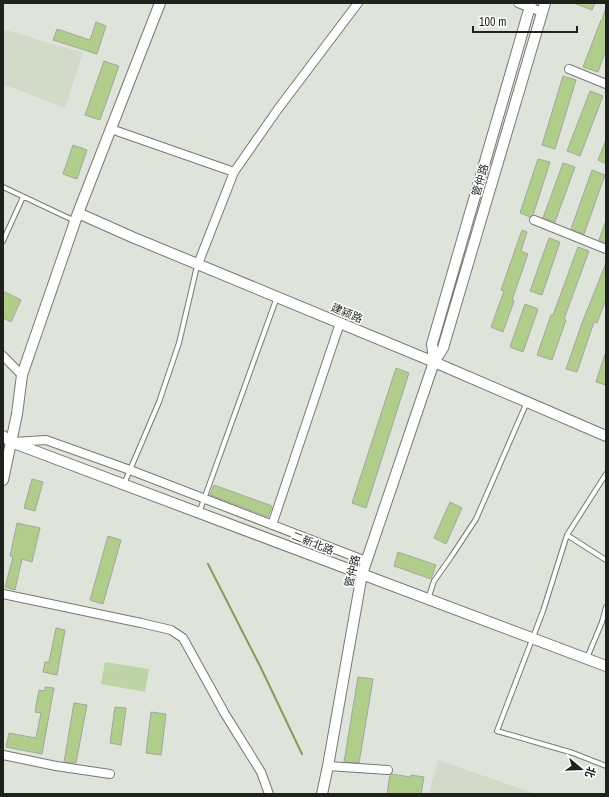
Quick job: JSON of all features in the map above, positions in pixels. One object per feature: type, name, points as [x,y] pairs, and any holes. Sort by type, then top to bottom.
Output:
[{"type":"street","points":[[3,480],[7,439],[18,414],[22,375],[77,217],[160,3]]},
{"type":"street","points":[[198,264],[234,172],[278,109],[358,3]]},
{"type":"street","points":[[518,3],[543,8]]},
{"type":"street","name":"管仲路","points":[[434,362],[432,344],[530,5]]},
{"type":"street","name":"管仲路","points":[[322,794],[362,574],[434,362],[444,348],[543,8]]},
{"type":"street","points":[[569,69],[606,84]]},
{"type":"street","points":[[111,129],[234,172]]},
{"type":"street","name":"建颍路","points":[[77,217],[198,264],[434,362],[606,436]]},
{"type":"street","points":[[534,220],[606,249]]},
{"type":"street","points":[[272,525],[340,323]]},
{"type":"street","points":[[3,356],[22,375]]},
{"type":"street","points":[[7,439],[46,440],[130,470],[366,562]]},
{"type":"street","name":"二新北路","points":[[7,439],[124,485],[606,666]]},
{"type":"street","points":[[3,594],[163,628],[171,630],[183,638],[225,714],[261,772],[269,794]]},
{"type":"street","points":[[3,755],[56,766],[110,774]]},
{"type":"street","points":[[328,766],[388,770]]},
{"type":"lane","points":[[3,187],[23,197],[77,217]]},
{"type":"lane","points":[[3,241],[23,197]]},
{"type":"lane","points":[[124,485],[159,402],[179,343],[198,264]]},
{"type":"lane","points":[[199,513],[277,297]]},
{"type":"lane","points":[[428,599],[434,581],[476,519],[527,402]]},
{"type":"lane","points":[[606,474],[567,534],[543,611],[497,731],[573,753],[606,766]]},
{"type":"lane","points":[[567,534],[606,560]]},
{"type":"lane","points":[[587,659],[602,622],[606,607]]},
{"type":"shaded area","points":[[3,29],[83,53],[65,108],[3,84]]},
{"type":"shaded area","points":[[438,760],[536,794],[429,794]]},
{"type":"green space","points":[[105,662],[149,669],[145,692],[101,684]]},
{"type":"building","points":[[574,3],[595,3],[592,10]]},
{"type":"building","points":[[605,10],[606,49],[598,72],[583,67]]},
{"type":"building","points":[[96,22],[106,26],[97,54],[53,40],[57,29],[90,40]]},
{"type":"building","points":[[104,61],[119,66],[100,120],[85,115]]},
{"type":"building","points":[[563,76],[576,80],[555,149],[542,145]]},
{"type":"building","points":[[590,91],[603,96],[580,156],[567,151]]},
{"type":"building","points":[[606,140],[606,164],[598,160]]},
{"type":"building","points":[[73,145],[87,150],[77,179],[63,174]]},
{"type":"building","points":[[538,159],[550,162],[533,215],[530,217],[520,213]]},
{"type":"building","points":[[563,163],[575,167],[555,222],[543,218]]},
{"type":"building","points":[[592,170],[605,175],[584,234],[571,229]]},
{"type":"building","points":[[606,223],[606,243],[599,240]]},
{"type":"building","points":[[522,230],[527,232],[521,251],[528,254],[503,332],[491,327],[504,291],[501,290]]},
{"type":"building","points":[[549,238],[560,242],[542,295],[530,291]]},
{"type":"building","points":[[578,247],[589,251],[564,319],[566,320],[552,360],[537,355]]},
{"type":"building","points":[[606,263],[606,299],[597,323],[594,322],[577,372],[566,369],[582,323]]},
{"type":"building","points":[[3,291],[21,300],[11,322],[3,318]]},
{"type":"building","points":[[525,304],[538,309],[523,352],[510,347]]},
{"type":"building","points":[[606,354],[606,385],[596,382]]},
{"type":"building","points":[[396,368],[409,373],[366,508],[352,503]]},
{"type":"building","points":[[32,479],[43,482],[35,511],[24,508]]},
{"type":"building","points":[[214,485],[272,506],[268,517],[210,495]]},
{"type":"building","points":[[450,502],[462,508],[446,544],[434,538]]},
{"type":"building","points":[[17,523],[40,528],[32,562],[22,559],[15,590],[5,587],[13,557],[10,556]]},
{"type":"building","points":[[108,536],[121,540],[103,604],[90,600]]},
{"type":"building","points":[[398,552],[436,565],[431,579],[394,566]]},
{"type":"building","points":[[56,628],[65,630],[57,675],[43,672],[45,662],[49,662]]},
{"type":"building","points":[[358,677],[373,679],[359,763],[344,762]]},
{"type":"building","points":[[45,687],[54,688],[42,754],[6,747],[9,733],[36,738],[41,713],[35,712],[39,690],[45,691]]},
{"type":"building","points":[[74,703],[87,705],[76,763],[64,762]]},
{"type":"building","points":[[115,707],[126,708],[121,745],[110,743]]},
{"type":"building","points":[[151,712],[166,714],[161,755],[146,753]]},
{"type":"building","points":[[390,775],[410,777],[411,775],[424,777],[421,794],[387,794]]},
{"type":"waterway","points":[[208,564],[261,668],[302,754]]}]
